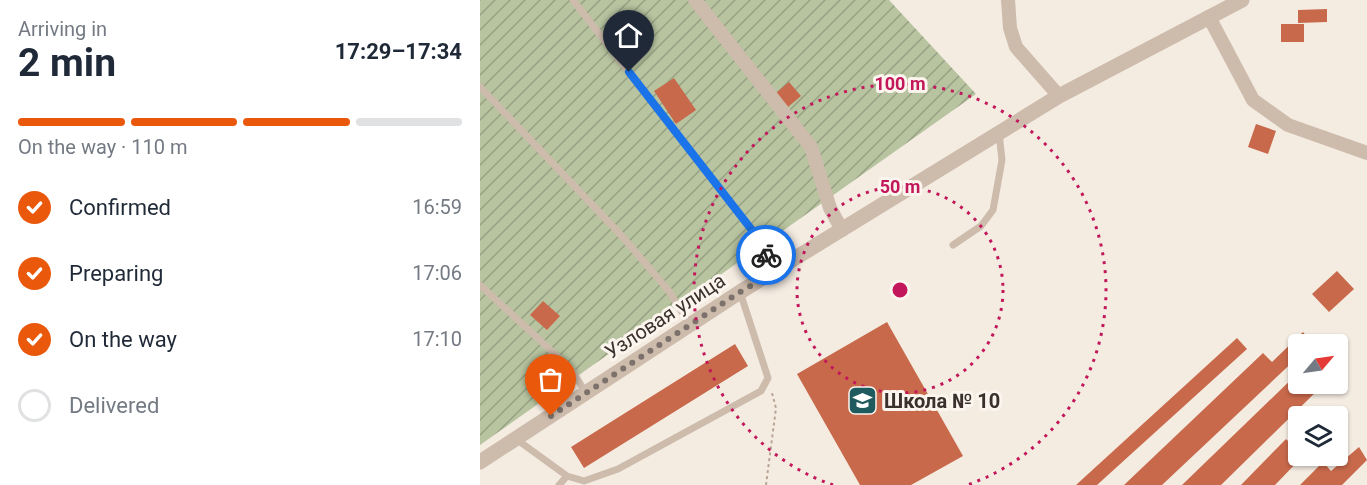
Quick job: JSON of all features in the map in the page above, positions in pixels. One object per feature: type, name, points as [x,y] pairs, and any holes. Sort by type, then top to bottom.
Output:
[{"type":"street","points":[[695,0],[811,147],[830,208],[842,230]]},
{"type":"street","points":[[1008,0],[1010,28],[1016,47],[1059,96]]},
{"type":"street","name":"Узловая улица","points":[[480,462],[740,292],[1059,96],[1242,0]]},
{"type":"street","points":[[1209,17],[1253,100],[1288,124],[1367,153]]},
{"type":"lane","points":[[573,0],[755,234],[775,272]]},
{"type":"lane","points":[[480,87],[621,235],[669,291],[690,325]]},
{"type":"lane","points":[[953,245],[981,226],[993,210],[1002,160],[999,133]]},
{"type":"lane","points":[[480,285],[571,369],[586,393]]},
{"type":"lane","points":[[516,439],[567,476],[584,481],[618,470],[761,391],[768,378],[740,292]]},
{"type":"lane","points":[[559,485],[567,476]]},
{"type":"path","points":[[766,485],[776,408],[768,378]]},
{"type":"green space","points":[[480,0],[889,0],[976,94],[480,445]]},
{"type":"building","points":[[1327,9],[1327,22],[1298,23],[1298,10]]},
{"type":"building","points":[[1281,24],[1304,24],[1304,42],[1281,42]]},
{"type":"building","points":[[674,78],[696,110],[676,124],[654,91]]},
{"type":"building","points":[[789,82],[801,96],[788,107],[776,93]]},
{"type":"building","points":[[1256,124],[1276,131],[1268,154],[1248,147]]},
{"type":"building","points":[[1337,271],[1354,289],[1329,312],[1312,294]]},
{"type":"building","points":[[543,301],[560,316],[547,330],[530,315]]},
{"type":"building","points":[[887,322],[963,456],[911,485],[860,485],[797,374]]},
{"type":"building","points":[[1237,338],[1247,349],[1097,485],[1076,485]]},
{"type":"building","points":[[735,344],[748,366],[584,468],[571,447]]},
{"type":"building","points":[[1288,347],[1288,366],[1162,485],[1124,485],[1263,353],[1272,362]]},
{"type":"building","points":[[1288,383],[1288,394],[1314,394],[1302,406],[1288,406],[1288,419],[1221,485],[1182,485]]},
{"type":"building","points":[[1286,439],[1288,441],[1288,466],[1293,466],[1275,485],[1241,485]]},
{"type":"building","points":[[1359,447],[1367,460],[1342,485],[1300,485],[1319,466],[1327,466],[1331,471],[1337,466],[1348,466],[1348,456]]},
{"type":"way so far","points":[[551,416],[740,292],[775,272],[766,255]]},
{"type":"place","name":"Школа № 10","points":[[863,401]]},
{"type":"route","points":[[629,72],[755,234],[766,255]]}]
